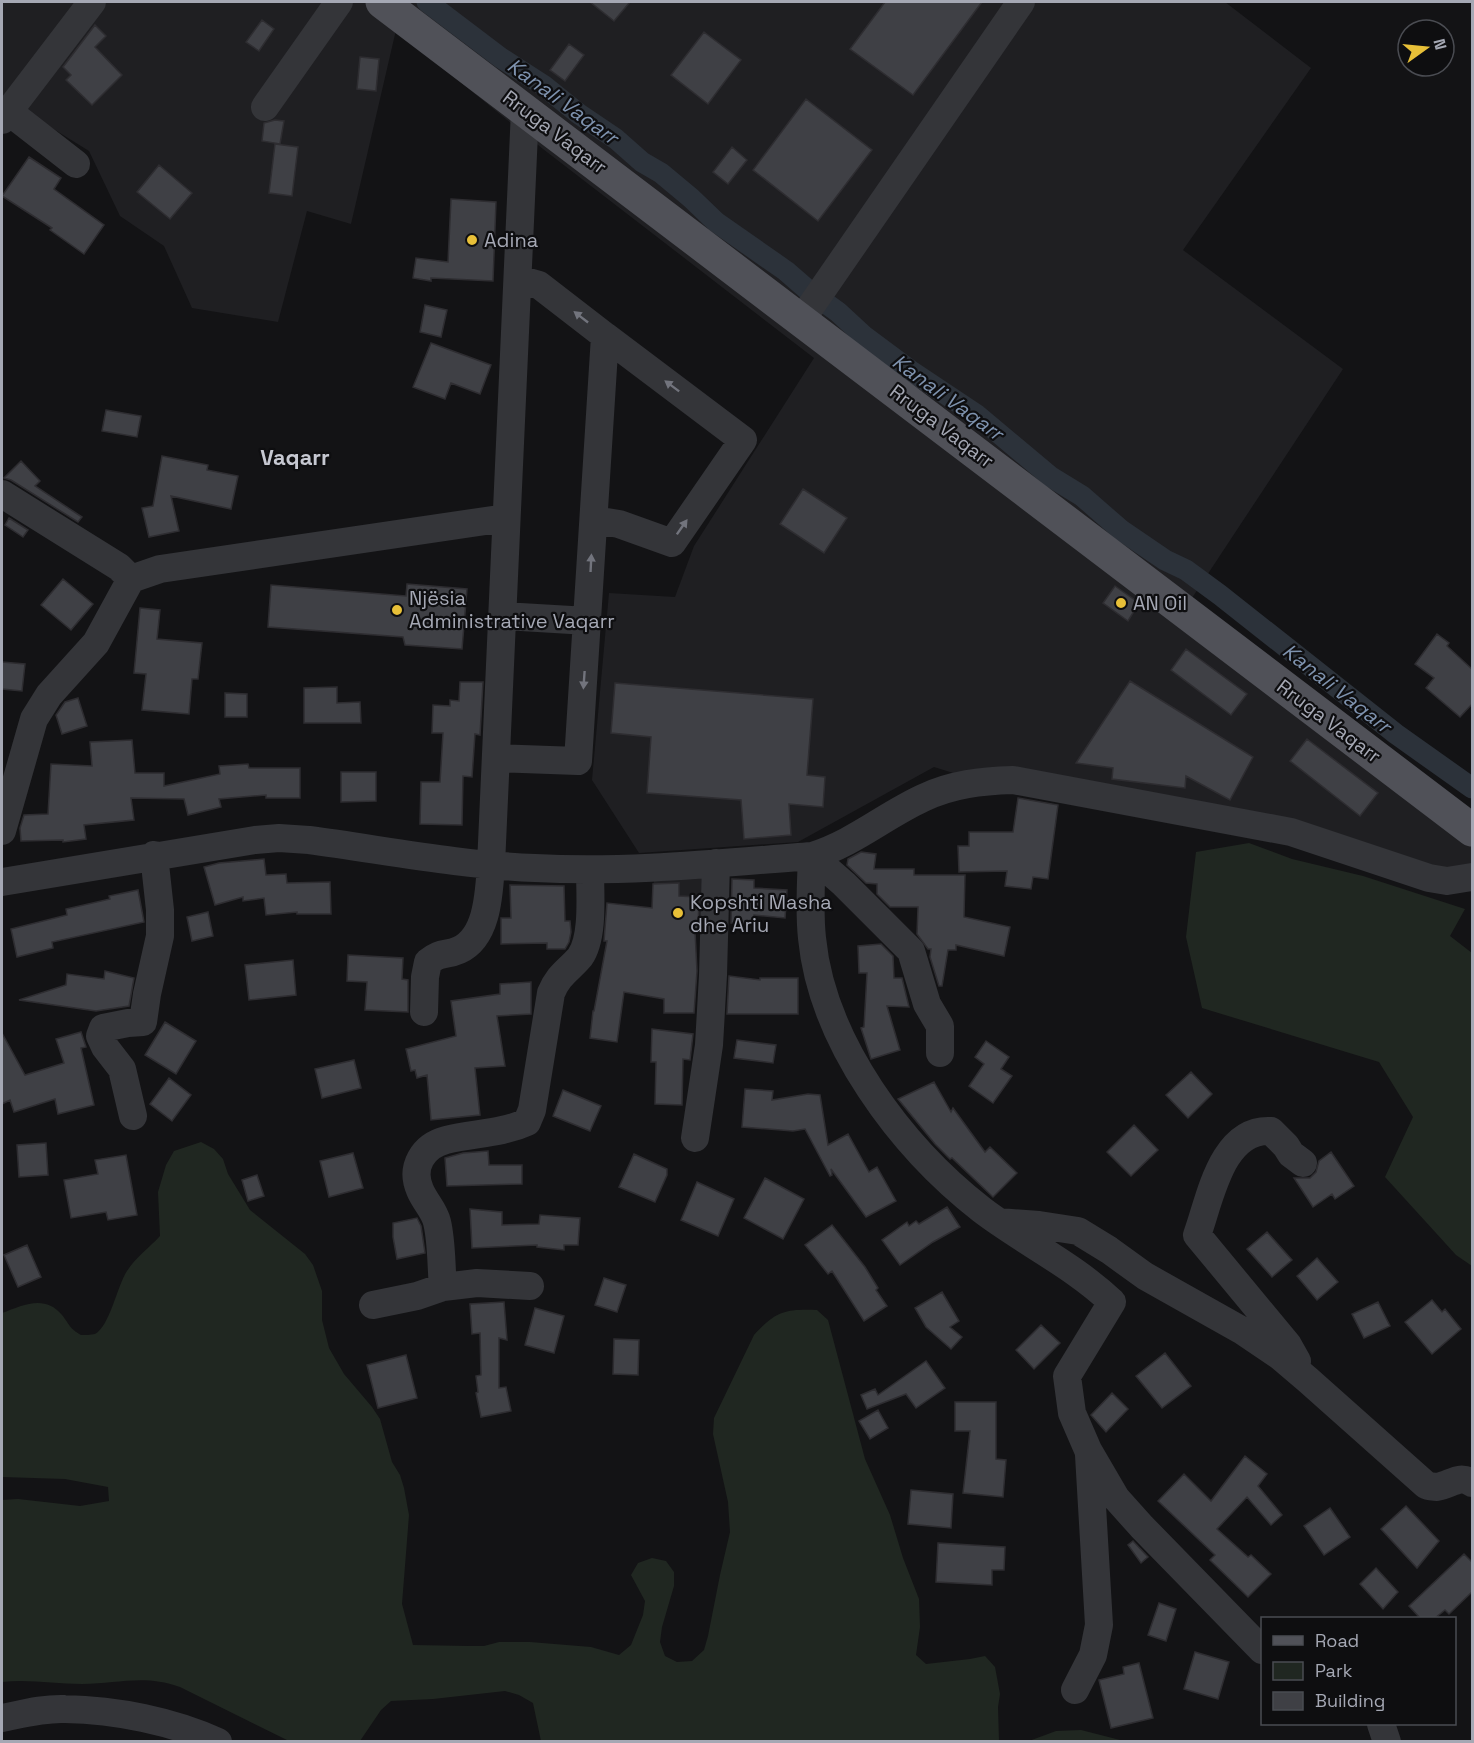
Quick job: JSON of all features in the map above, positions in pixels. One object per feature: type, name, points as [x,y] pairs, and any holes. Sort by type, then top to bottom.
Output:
[{"type":"main road","name":"Rruga Vaqarr","points":[[403,6],[525,110],[813,303],[1473,830]]},
{"type":"street","points":[[76,164],[5,116],[92,2]]},
{"type":"street","points":[[265,107],[339,2]]},
{"type":"street","points":[[813,303],[1022,2]]},
{"type":"street","points":[[424,1012],[428,962],[438,954],[459,950],[475,935],[488,909],[525,110]]},
{"type":"street","points":[[518,279],[539,285],[743,440],[672,543],[620,524],[594,520]]},
{"type":"street","points":[[496,758],[578,761],[605,336]]},
{"type":"street","points":[[2,494],[118,567],[131,579]]},
{"type":"street","points":[[2,831],[34,719],[49,694],[96,643],[131,579],[160,569],[506,518]]},
{"type":"street","points":[[502,616],[588,621]]},
{"type":"street","points":[[2,882],[154,855],[279,838],[309,840],[491,865],[590,870],[812,856],[836,849],[923,798],[949,788],[979,781],[1013,780],[1291,832],[1429,878],[1447,881],[1473,877]]},
{"type":"street","points":[[133,1116],[122,1069],[105,1047],[100,1036],[103,1028],[143,1022],[160,936],[160,910],[154,855]]},
{"type":"street","points":[[812,856],[844,884],[911,951],[927,1004],[940,1026],[940,1053]]},
{"type":"street","points":[[812,856],[810,891],[812,939],[822,985],[837,1031],[876,1097],[905,1137],[932,1166],[981,1209],[1091,1282],[1112,1302],[1067,1376],[1072,1413],[1088,1450],[1116,1498],[1261,1648]]},
{"type":"street","points":[[695,1138],[709,1045],[714,975],[716,863]]},
{"type":"street","points":[[443,1287],[434,1211],[418,1187],[417,1171],[421,1157],[429,1147],[445,1140],[497,1132],[527,1122],[532,1110],[551,993],[557,979],[580,956],[588,940],[590,870]]},
{"type":"street","points":[[1303,1163],[1291,1154],[1271,1131],[1250,1135],[1225,1157],[1213,1183],[1197,1235],[1288,1345],[1308,1380]]},
{"type":"street","points":[[999,1222],[1078,1231],[1145,1276],[1241,1330],[1281,1357],[1426,1485],[1436,1487],[1453,1480],[1466,1479],[1473,1483]]},
{"type":"street","points":[[373,1305],[417,1296],[443,1287],[477,1283],[530,1286]]},
{"type":"street","points":[[1075,1690],[1093,1655],[1099,1624],[1088,1450]]},
{"type":"street","points":[[2,1718],[64,1709],[115,1713],[165,1724],[219,1742]]},
{"type":"street","points":[[1381,1725],[1387,1742]]},
{"type":"shaded area","points":[[2,2],[1225,2],[1311,68],[1183,250],[1343,369],[1190,601],[1472,829],[1472,877],[1291,832],[979,781],[934,767],[798,842],[639,853],[592,780],[609,593],[675,597],[694,546],[814,358],[543,149],[396,30],[351,224],[307,211],[278,322],[192,308],[164,246],[120,216],[89,151],[2,97]]},
{"type":"shaded area","name":"Kopshti Masha dhe Ariu","points":[[654,875],[705,876],[703,931],[652,930]]},
{"type":"green space","points":[[1249,843],[1292,859],[1363,876],[1465,909],[1450,936],[1472,953],[1472,1266],[1456,1255],[1385,1177],[1413,1117],[1379,1062],[1202,1008],[1186,937],[1196,852]]},
{"type":"green space","points":[[201,1142],[214,1149],[223,1159],[228,1174],[250,1210],[305,1254],[313,1265],[322,1291],[322,1320],[329,1348],[344,1374],[380,1419],[392,1462],[400,1475],[404,1488],[409,1515],[402,1604],[413,1645],[484,1646],[499,1642],[530,1642],[591,1647],[619,1655],[631,1645],[643,1615],[645,1601],[631,1575],[638,1563],[652,1558],[666,1561],[674,1572],[674,1586],[660,1642],[665,1656],[677,1662],[692,1661],[704,1650],[730,1532],[728,1502],[713,1434],[714,1418],[754,1335],[775,1316],[782,1313],[817,1310],[828,1320],[865,1459],[890,1515],[919,1599],[920,1627],[916,1655],[926,1664],[985,1656],[995,1667],[1000,1694],[999,1741],[541,1741],[533,1703],[519,1695],[505,1691],[391,1701],[381,1710],[360,1741],[289,1741],[180,1687],[167,1683],[142,1680],[82,1684],[2,1682],[2,1500],[18,1499],[80,1506],[109,1501],[108,1487],[65,1479],[2,1477],[2,1313],[41,1303],[55,1309],[81,1335],[95,1334],[100,1330],[109,1315],[127,1271],[160,1236],[158,1192],[166,1165],[174,1151]]},
{"type":"green space","points":[[1081,1730],[1124,1741],[1029,1741],[1056,1731]]},
{"type":"building","points":[[590,2],[630,2],[614,21]]},
{"type":"building","points":[[885,2],[982,2],[913,95],[850,49]]},
{"type":"building","points":[[262,20],[274,29],[259,51],[246,42]]},
{"type":"building","points":[[95,25],[106,36],[95,47],[122,75],[92,105],[66,80],[71,75],[63,67]]},
{"type":"building","points":[[704,32],[741,60],[708,104],[671,75]]},
{"type":"building","points":[[569,44],[584,55],[565,81],[550,70]]},
{"type":"building","points":[[360,57],[379,59],[376,91],[357,89]]},
{"type":"building","points":[[806,99],[872,150],[818,221],[753,170]]},
{"type":"building","points":[[275,120],[284,121],[280,144],[262,141],[264,123]]},
{"type":"building","points":[[275,144],[298,147],[292,196],[269,193]]},
{"type":"building","points":[[732,147],[747,160],[728,184],[713,172]]},
{"type":"building","points":[[29,157],[61,178],[54,189],[104,225],[84,254],[50,230],[52,228],[2,196]]},
{"type":"building","points":[[159,165],[192,193],[170,219],[137,192]]},
{"type":"building","name":"Adina","points":[[451,199],[496,202],[493,281],[431,278],[431,281],[413,278],[416,258],[448,262]]},
{"type":"building","points":[[425,305],[447,310],[441,337],[420,332]]},
{"type":"building","points":[[431,343],[491,365],[480,394],[451,383],[445,399],[413,387]]},
{"type":"building","points":[[106,410],[141,416],[137,437],[102,431]]},
{"type":"building","points":[[162,456],[208,465],[207,470],[238,476],[231,509],[171,496],[179,531],[149,537],[142,508],[153,506]]},
{"type":"building","points":[[21,461],[40,481],[35,486],[82,517],[78,522],[11,480],[4,478]]},
{"type":"building","points":[[803,489],[847,518],[824,553],[780,524]]},
{"type":"building","points":[[9,518],[28,530],[23,537],[5,525]]},
{"type":"building","points":[[63,579],[93,604],[71,630],[41,605]]},
{"type":"building","points":[[407,584],[467,589],[462,649],[405,645],[403,637],[268,627],[271,585],[406,596]]},
{"type":"building","name":"AN Oil","points":[[1115,586],[1139,603],[1128,621],[1103,603]]},
{"type":"building","points":[[140,608],[160,610],[157,639],[202,643],[198,679],[192,679],[189,714],[142,710],[146,674],[134,673]]},
{"type":"building","points":[[1437,634],[1449,643],[1447,646],[1473,670],[1473,703],[1460,717],[1426,688],[1434,678],[1415,664]]},
{"type":"building","points":[[1186,649],[1247,694],[1231,715],[1171,670]]},
{"type":"building","points":[[2,662],[25,664],[22,691],[2,689]]},
{"type":"building","points":[[1130,681],[1253,757],[1230,800],[1186,776],[1185,788],[1112,779],[1113,768],[1076,763]]},
{"type":"building","points":[[460,682],[483,682],[480,735],[475,734],[472,777],[463,776],[462,825],[420,824],[421,782],[440,782],[443,733],[432,733],[433,705],[450,706],[450,700],[459,701]]},
{"type":"building","points":[[615,683],[813,699],[807,775],[825,777],[823,807],[789,804],[791,835],[744,839],[741,800],[647,793],[651,737],[611,733]]},
{"type":"building","points":[[337,687],[337,703],[360,702],[361,723],[304,723],[304,688]]},
{"type":"building","points":[[225,693],[247,694],[247,717],[225,717]]},
{"type":"building","points":[[78,698],[87,726],[62,734],[56,715],[65,702]]},
{"type":"building","points":[[1307,739],[1378,793],[1360,816],[1290,761]]},
{"type":"building","points":[[132,740],[135,773],[164,773],[164,786],[220,774],[219,766],[248,764],[249,768],[300,768],[300,798],[266,798],[266,795],[219,799],[221,807],[188,815],[184,799],[131,798],[134,820],[84,825],[86,839],[63,842],[63,840],[21,841],[20,828],[24,815],[48,814],[51,764],[92,766],[90,742]]},
{"type":"building","points":[[341,772],[376,772],[376,801],[341,802]]},
{"type":"building","points":[[1018,798],[1058,805],[1048,879],[1033,877],[1031,889],[1005,886],[1007,871],[959,872],[958,846],[969,846],[969,832],[1013,832]]},
{"type":"building","points":[[861,852],[876,854],[874,869],[914,869],[914,875],[965,875],[964,917],[1010,927],[1004,956],[956,945],[956,950],[948,950],[942,986],[939,986],[930,957],[931,949],[928,949],[917,934],[918,907],[890,907],[877,894],[877,884],[866,883],[847,865],[848,859]]},
{"type":"building","points":[[264,859],[266,875],[286,874],[287,883],[330,882],[331,914],[297,914],[297,912],[266,915],[264,898],[243,901],[243,897],[215,905],[204,867],[219,863]]},
{"type":"building","points":[[732,879],[754,880],[754,888],[787,890],[785,918],[754,915],[753,924],[731,923]]},
{"type":"building","points":[[679,883],[679,896],[699,897],[698,931],[695,931],[697,971],[694,1013],[664,1013],[664,999],[624,992],[617,1042],[590,1038],[607,941],[604,941],[607,903],[652,908],[653,884]]},
{"type":"building","points":[[510,885],[564,886],[565,921],[570,921],[571,932],[565,949],[547,949],[547,943],[501,944],[501,918],[511,918]]},
{"type":"building","points":[[138,890],[144,922],[52,942],[53,948],[17,957],[11,929],[67,915],[66,909]]},
{"type":"building","points":[[208,912],[213,936],[192,941],[187,917]]},
{"type":"building","points":[[881,944],[893,956],[894,978],[902,978],[909,1007],[887,1006],[900,1050],[871,1059],[861,1028],[864,1027],[867,973],[859,973],[858,946]]},
{"type":"building","points":[[348,955],[403,958],[402,979],[408,980],[408,1012],[365,1010],[367,982],[347,981]]},
{"type":"building","points":[[293,960],[296,995],[249,1000],[245,965]]},
{"type":"building","points":[[105,971],[134,978],[129,1006],[96,1011],[19,1000],[66,985],[67,974],[104,979]]},
{"type":"building","points":[[729,976],[760,980],[760,978],[798,978],[798,1014],[727,1014]]},
{"type":"building","points":[[531,982],[531,1014],[497,1016],[505,1066],[475,1068],[480,1115],[431,1120],[427,1075],[417,1078],[415,1070],[411,1071],[406,1049],[456,1036],[451,1001],[500,994],[500,984]]},
{"type":"building","points":[[165,1022],[196,1041],[176,1074],[145,1055]]},
{"type":"building","points":[[652,1029],[693,1034],[690,1060],[683,1059],[682,1105],[655,1104],[656,1062],[651,1062]]},
{"type":"building","points":[[81,1032],[86,1047],[81,1048],[94,1105],[58,1114],[55,1099],[14,1112],[10,1100],[2,1104],[2,1033],[25,1075],[64,1063],[56,1039]]},
{"type":"building","points":[[737,1040],[776,1045],[773,1063],[734,1058]]},
{"type":"building","points":[[986,1041],[1009,1057],[1001,1069],[1012,1076],[993,1103],[969,1086],[984,1064],[975,1057]]},
{"type":"building","points":[[354,1060],[361,1088],[322,1098],[315,1069]]},
{"type":"building","points":[[1191,1072],[1212,1094],[1188,1118],[1166,1095]]},
{"type":"building","points":[[169,1078],[191,1095],[172,1121],[150,1104]]},
{"type":"building","points":[[934,1082],[951,1112],[953,1108],[985,1152],[990,1147],[1017,1173],[993,1197],[935,1144],[898,1099]]},
{"type":"building","points":[[745,1089],[773,1091],[772,1100],[808,1094],[820,1095],[828,1145],[848,1134],[869,1172],[877,1167],[896,1201],[866,1217],[831,1169],[832,1175],[830,1176],[805,1129],[793,1131],[742,1127]]},
{"type":"building","points":[[563,1090],[601,1106],[590,1131],[553,1116]]},
{"type":"building","points":[[1134,1125],[1158,1150],[1131,1176],[1107,1152]]},
{"type":"building","points":[[46,1143],[48,1175],[19,1177],[17,1145]]},
{"type":"building","points":[[488,1151],[489,1165],[522,1165],[522,1184],[447,1186],[445,1158],[463,1153]]},
{"type":"building","points":[[1331,1152],[1354,1186],[1335,1199],[1332,1194],[1313,1207],[1294,1178],[1310,1178],[1316,1172],[1319,1161]]},
{"type":"building","points":[[353,1153],[363,1188],[329,1197],[320,1161]]},
{"type":"building","points":[[634,1154],[667,1169],[667,1175],[655,1202],[619,1187]]},
{"type":"building","points":[[126,1155],[137,1215],[108,1220],[106,1212],[71,1218],[64,1180],[98,1174],[95,1160]]},
{"type":"building","points":[[257,1175],[264,1196],[248,1201],[242,1180]]},
{"type":"building","points":[[765,1178],[804,1199],[783,1239],[744,1218]]},
{"type":"building","points":[[697,1182],[734,1199],[718,1236],[681,1220]]},
{"type":"building","points":[[947,1207],[960,1227],[900,1265],[882,1240],[907,1222],[909,1226],[916,1221],[919,1224]]},
{"type":"building","points":[[470,1209],[502,1212],[502,1225],[539,1224],[540,1215],[580,1218],[578,1245],[564,1245],[564,1250],[537,1247],[537,1245],[472,1248]]},
{"type":"building","points":[[417,1218],[421,1226],[425,1253],[397,1259],[393,1223]]},
{"type":"building","points":[[832,1225],[865,1267],[887,1306],[864,1321],[832,1271],[828,1274],[805,1245]]},
{"type":"building","points":[[1267,1232],[1292,1260],[1272,1277],[1247,1249]]},
{"type":"building","points":[[27,1245],[41,1277],[18,1287],[4,1255]]},
{"type":"building","points":[[1317,1258],[1338,1282],[1317,1300],[1297,1276]]},
{"type":"building","points":[[604,1278],[626,1285],[617,1312],[595,1305]]},
{"type":"building","points":[[942,1292],[959,1321],[950,1327],[962,1337],[951,1349],[926,1327],[915,1308]]},
{"type":"building","points":[[1432,1300],[1442,1312],[1445,1309],[1461,1329],[1432,1354],[1405,1322]]},
{"type":"building","points":[[504,1302],[507,1340],[499,1338],[499,1388],[506,1387],[511,1411],[481,1417],[476,1393],[478,1392],[476,1376],[481,1375],[480,1333],[472,1334],[470,1304]]},
{"type":"building","points":[[1378,1302],[1390,1326],[1364,1338],[1352,1314]]},
{"type":"building","points":[[535,1308],[564,1316],[554,1353],[525,1345]]},
{"type":"building","points":[[1041,1325],[1060,1343],[1034,1369],[1016,1350]]},
{"type":"building","points":[[614,1339],[639,1340],[638,1375],[613,1374]]},
{"type":"building","points":[[1165,1353],[1191,1386],[1162,1408],[1136,1376]]},
{"type":"building","points":[[406,1355],[417,1398],[378,1408],[367,1365]]},
{"type":"building","points":[[926,1361],[945,1388],[916,1408],[906,1394],[867,1409],[861,1395],[875,1389],[878,1395]]},
{"type":"building","points":[[1112,1393],[1128,1409],[1106,1432],[1091,1415]]},
{"type":"building","points":[[955,1402],[996,1402],[996,1459],[1006,1460],[1003,1497],[963,1493],[970,1431],[955,1431]]},
{"type":"building","points":[[878,1410],[888,1428],[870,1439],[859,1421]]},
{"type":"building","points":[[1245,1456],[1267,1474],[1258,1486],[1282,1515],[1271,1525],[1247,1497],[1217,1529],[1271,1574],[1248,1597],[1210,1560],[1215,1555],[1158,1501],[1184,1474],[1211,1501]]},
{"type":"building","points":[[911,1490],[953,1494],[951,1528],[908,1524]]},
{"type":"building","points":[[1406,1506],[1439,1541],[1417,1568],[1381,1529]]},
{"type":"building","points":[[1330,1508],[1350,1537],[1324,1555],[1304,1526]]},
{"type":"building","points":[[1133,1541],[1148,1557],[1141,1563],[1128,1545]]},
{"type":"building","points":[[938,1543],[1005,1547],[1004,1570],[992,1570],[992,1585],[936,1582]]},
{"type":"building","points":[[1464,1554],[1473,1563],[1473,1591],[1449,1614],[1445,1610],[1436,1617],[1419,1617],[1409,1606]]},
{"type":"building","points":[[1376,1568],[1398,1592],[1383,1609],[1360,1584]]},
{"type":"building","points":[[1159,1603],[1176,1609],[1166,1641],[1148,1635]]},
{"type":"building","points":[[1195,1652],[1229,1662],[1218,1699],[1184,1689]]},
{"type":"building","points":[[1139,1663],[1153,1718],[1111,1728],[1099,1680],[1124,1674],[1123,1667]]},
{"type":"waterway","name":"Kanali Vaqarr","points":[[427,2],[501,58],[543,85],[579,114],[616,139],[642,162],[661,173],[716,222],[786,271],[864,336],[911,371],[977,415],[1051,477],[1082,496],[1121,530],[1165,560],[1186,570],[1396,734],[1472,788]]},
{"type":"place","name":"Adina","points":[[472,240]]},
{"type":"place","name":"AN Oil","points":[[1121,603]]},
{"type":"place","name":"Njësia Administrative Vaqarr","points":[[397,610]]},
{"type":"place","name":"Kopshti Masha dhe Ariu","points":[[678,913]]},
{"type":"district","name":"Vaqarr","points":[[295,457]]}]
